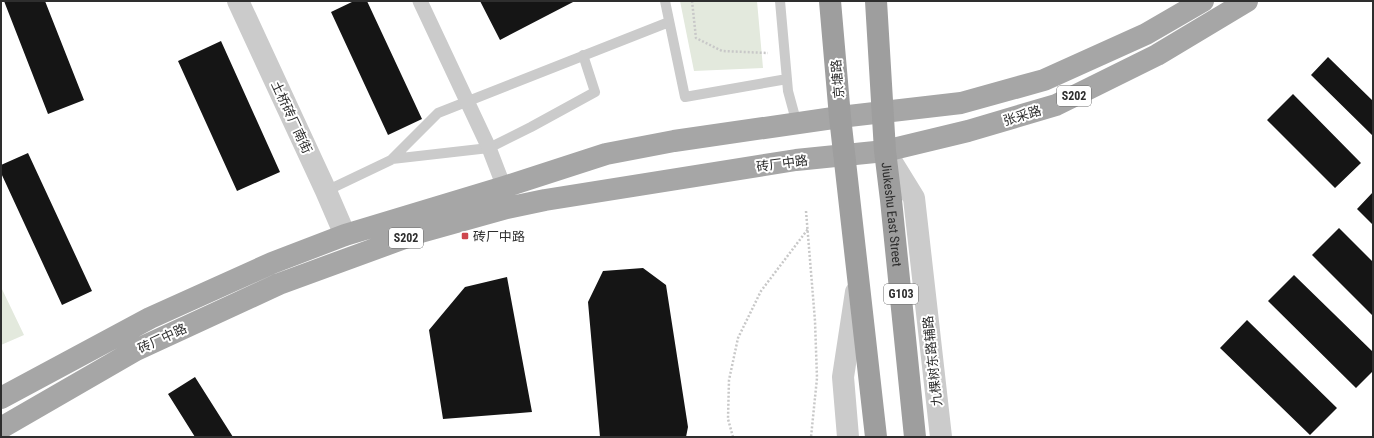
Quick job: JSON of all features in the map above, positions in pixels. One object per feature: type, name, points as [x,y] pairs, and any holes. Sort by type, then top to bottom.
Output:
[{"type":"highway","name":"京塘路","points":[[830,1],[840,117],[845,156]]},
{"type":"highway","name":"G103","points":[[876,1],[883,112]]},
{"type":"highway","name":"Jiukeshu East Street","points":[[883,112],[885,151],[892,200],[915,437]]},
{"type":"highway","points":[[845,156],[876,437]]},
{"type":"main road","name":"S202","points":[[840,117],[961,103],[1044,80],[1146,34],[1203,1]]},
{"type":"main road","name":"张采路","points":[[845,156],[885,151],[968,131],[1056,105],[1157,55],[1247,1]]},
{"type":"main road","name":"砖厂中路","points":[[1,398],[150,318],[272,263],[345,235],[606,154],[674,141],[840,117]]},
{"type":"main road","name":"砖厂中路","points":[[1,428],[136,350],[278,284],[420,232],[507,208],[545,200],[796,160],[845,156]]},
{"type":"street","name":"土桥砖厂南街","points":[[238,1],[326,190],[345,235]]},
{"type":"street","points":[[420,1],[489,148],[504,186]]},
{"type":"street","name":"九棵树东路辅路","points":[[885,151],[914,198],[941,437]]},
{"type":"street","points":[[848,437],[843,377],[859,277]]},
{"type":"lane","points":[[665,1],[685,97],[787,80]]},
{"type":"lane","points":[[780,1],[788,90],[797,124]]},
{"type":"lane","points":[[392,159],[438,112],[669,22]]},
{"type":"lane","points":[[326,190],[392,159],[489,148],[532,127],[595,92],[583,55]]},
{"type":"path","points":[[692,1],[696,38],[722,51],[768,53]]},
{"type":"path","points":[[806,211],[815,321],[817,378],[811,437]]},
{"type":"path","points":[[733,437],[728,418],[729,380],[738,338],[761,291],[808,228]]},
{"type":"shaded area","points":[[680,1],[757,1],[763,68],[694,71]]},
{"type":"shaded area","points":[[1,287],[24,335],[1,345]]},
{"type":"building","points":[[4,1],[45,1],[84,100],[48,114]]},
{"type":"building","points":[[354,1],[367,1],[422,119],[388,135],[331,12]]},
{"type":"building","points":[[480,1],[575,1],[500,40]]},
{"type":"building","points":[[221,41],[280,172],[237,191],[178,61]]},
{"type":"building","points":[[1328,57],[1373,101],[1373,136],[1311,75]]},
{"type":"building","points":[[1293,94],[1361,163],[1335,188],[1267,120]]},
{"type":"building","points":[[28,153],[92,291],[62,305],[1,173],[1,165]]},
{"type":"building","points":[[1373,192],[1373,225],[1357,209]]},
{"type":"building","points":[[1339,228],[1373,262],[1373,316],[1312,255]]},
{"type":"building","points":[[643,268],[666,285],[688,427],[686,437],[600,437],[588,302],[603,271]]},
{"type":"building","points":[[1294,275],[1373,352],[1373,371],[1356,388],[1268,301]]},
{"type":"building","points":[[507,277],[532,412],[443,419],[429,330],[465,287]]},
{"type":"building","points":[[1247,320],[1337,408],[1310,435],[1220,348]]},
{"type":"building","points":[[195,377],[233,437],[195,437],[168,394]]},
{"type":"place","name":"砖厂中路","points":[[465,236]]}]
